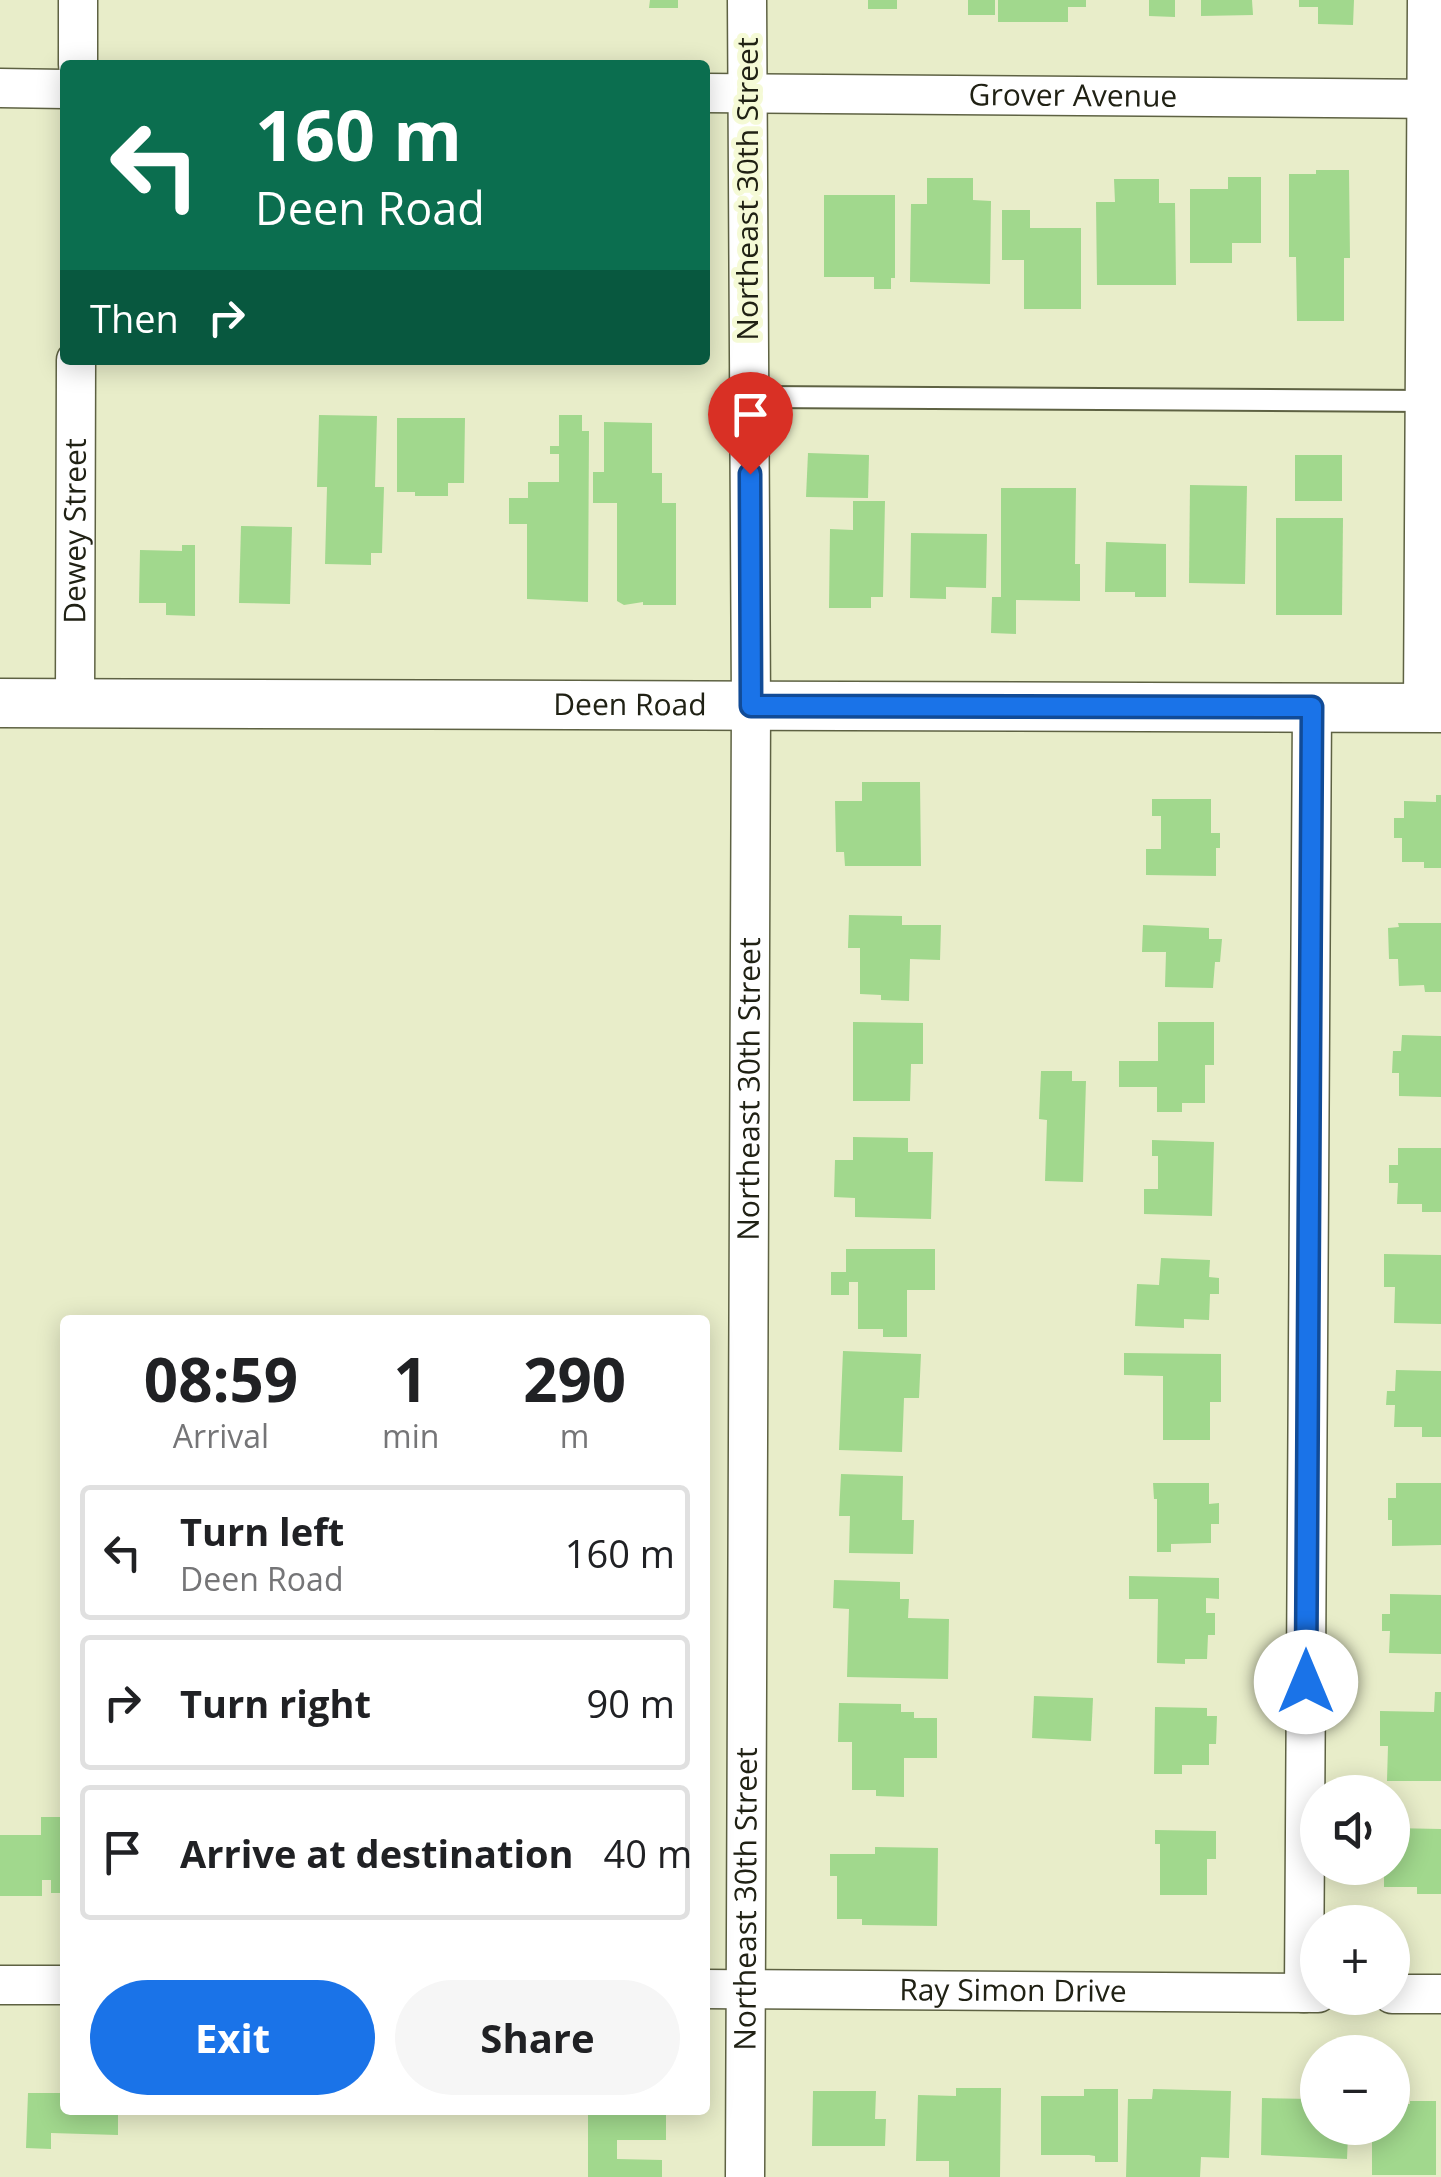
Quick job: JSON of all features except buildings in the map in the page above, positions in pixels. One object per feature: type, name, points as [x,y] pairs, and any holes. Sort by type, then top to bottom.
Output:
[{"type":"street","points":[[78,0],[78,60]]},
{"type":"street","name":"Northeast 30th Street","points":[[745,2177],[751,706],[748,0]]},
{"type":"street","points":[[1427,0],[1434,99],[1425,401],[1432,708]]},
{"type":"street","points":[[0,88],[60,89]]},
{"type":"street","name":"Grover Avenue","points":[[710,93],[1434,99]]},
{"type":"street","name":"Dewey Street","points":[[74,703],[76,365]]},
{"type":"street","name":"Deen Road","points":[[0,703],[1432,708]]},
{"type":"street","points":[[1311,1905],[1312,707]]},
{"type":"street","points":[[0,1985],[60,1985]]},
{"type":"street","name":"Ray Simon Drive","points":[[710,1989],[1300,1993]]},
{"type":"street","points":[[1410,1994],[1441,1994]]},
{"type":"lane","points":[[749,397],[1425,401]]},
{"type":"route","points":[[750,474],[751,706],[1312,707],[1306,1682]]}]
